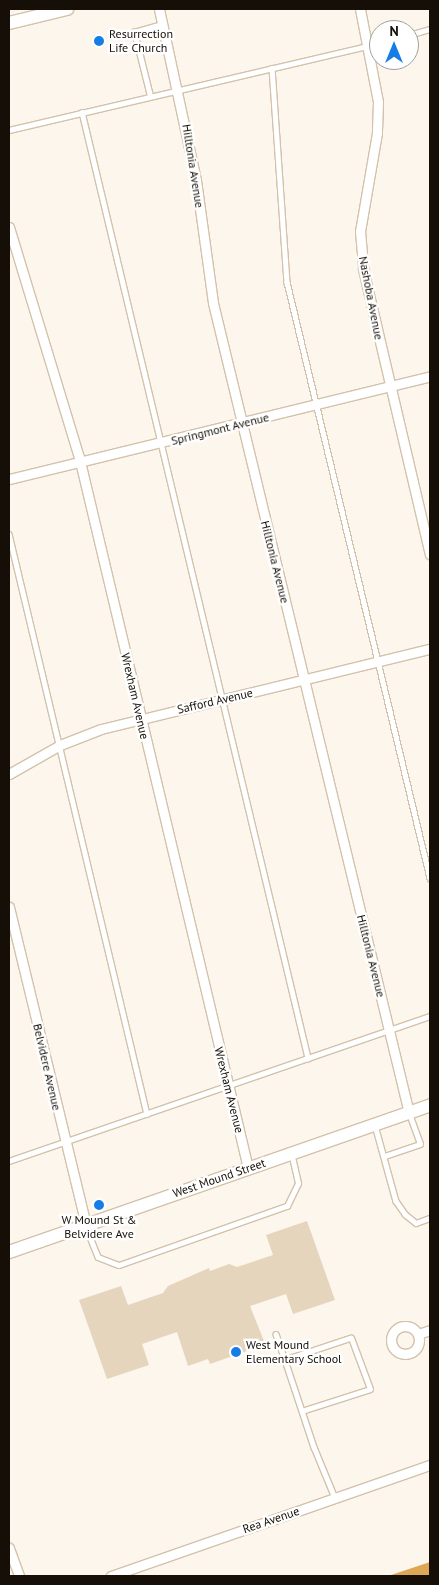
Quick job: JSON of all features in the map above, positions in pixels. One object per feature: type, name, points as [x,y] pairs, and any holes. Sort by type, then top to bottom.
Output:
[{"type":"street","points":[[9,23],[67,9]]},
{"type":"street","name":"Hilltonia Avenue","points":[[159,9],[178,89],[196,180],[213,303],[409,1113]]},
{"type":"street","name":"Nashoba Avenue","points":[[360,9],[369,45]]},
{"type":"street","name":"Nashoba Avenue","points":[[373,70],[378,102],[377,133],[360,231],[363,269],[430,554]]},
{"type":"street","name":"Wrexham Avenue","points":[[9,232],[79,462],[248,1168]]},
{"type":"street","name":"Springmont Avenue","points":[[9,479],[242,424],[430,376]]},
{"type":"street","name":"Safford Avenue","points":[[9,774],[60,745],[140,719],[430,649]]},
{"type":"street","name":"Belvidere Avenue","points":[[9,907],[86,1226]]},
{"type":"street","name":"West Mound Street","points":[[9,1252],[430,1105]]},
{"type":"street","points":[[418,1334],[430,1330]]},
{"type":"street","name":"Rea Avenue","points":[[112,1576],[430,1464]]},
{"type":"street","points":[[9,1548],[18,1576]]},
{"type":"lane","points":[[150,96],[134,32],[162,24]]},
{"type":"lane","points":[[9,130],[369,45]]},
{"type":"lane","points":[[272,68],[286,282],[430,878]]},
{"type":"lane","points":[[82,112],[308,1058]]},
{"type":"lane","points":[[9,534],[147,1114]]},
{"type":"lane","points":[[9,1161],[430,1016]]},
{"type":"lane","points":[[385,1156],[420,1144],[409,1113]]},
{"type":"lane","points":[[375,1124],[396,1201],[405,1214],[416,1223],[430,1218]]},
{"type":"lane","points":[[86,1226],[98,1257],[119,1265],[287,1206],[298,1183],[292,1153]]},
{"type":"lane","points":[[276,1334],[302,1411],[335,1498]]},
{"type":"lane","points":[[285,1360],[352,1338],[370,1389],[302,1411]]},
{"type":"shaded area","points":[[430,1562],[430,1576],[388,1576]]},
{"type":"building","points":[[307,1221],[335,1300],[293,1314],[286,1294],[250,1306],[264,1341],[245,1347],[247,1351],[210,1364],[208,1359],[188,1366],[177,1332],[142,1344],[149,1365],[107,1379],[79,1300],[121,1286],[128,1305],[163,1293],[168,1286],[209,1268],[210,1271],[229,1264],[237,1267],[273,1255],[266,1235]]},
{"type":"place","name":"Resurrection Life Church","points":[[99,41]]},
{"type":"place","name":"W Mound St & Belvidere Ave","points":[[99,1205]]},
{"type":"place","name":"West Mound Elementary School","points":[[236,1352]]}]
